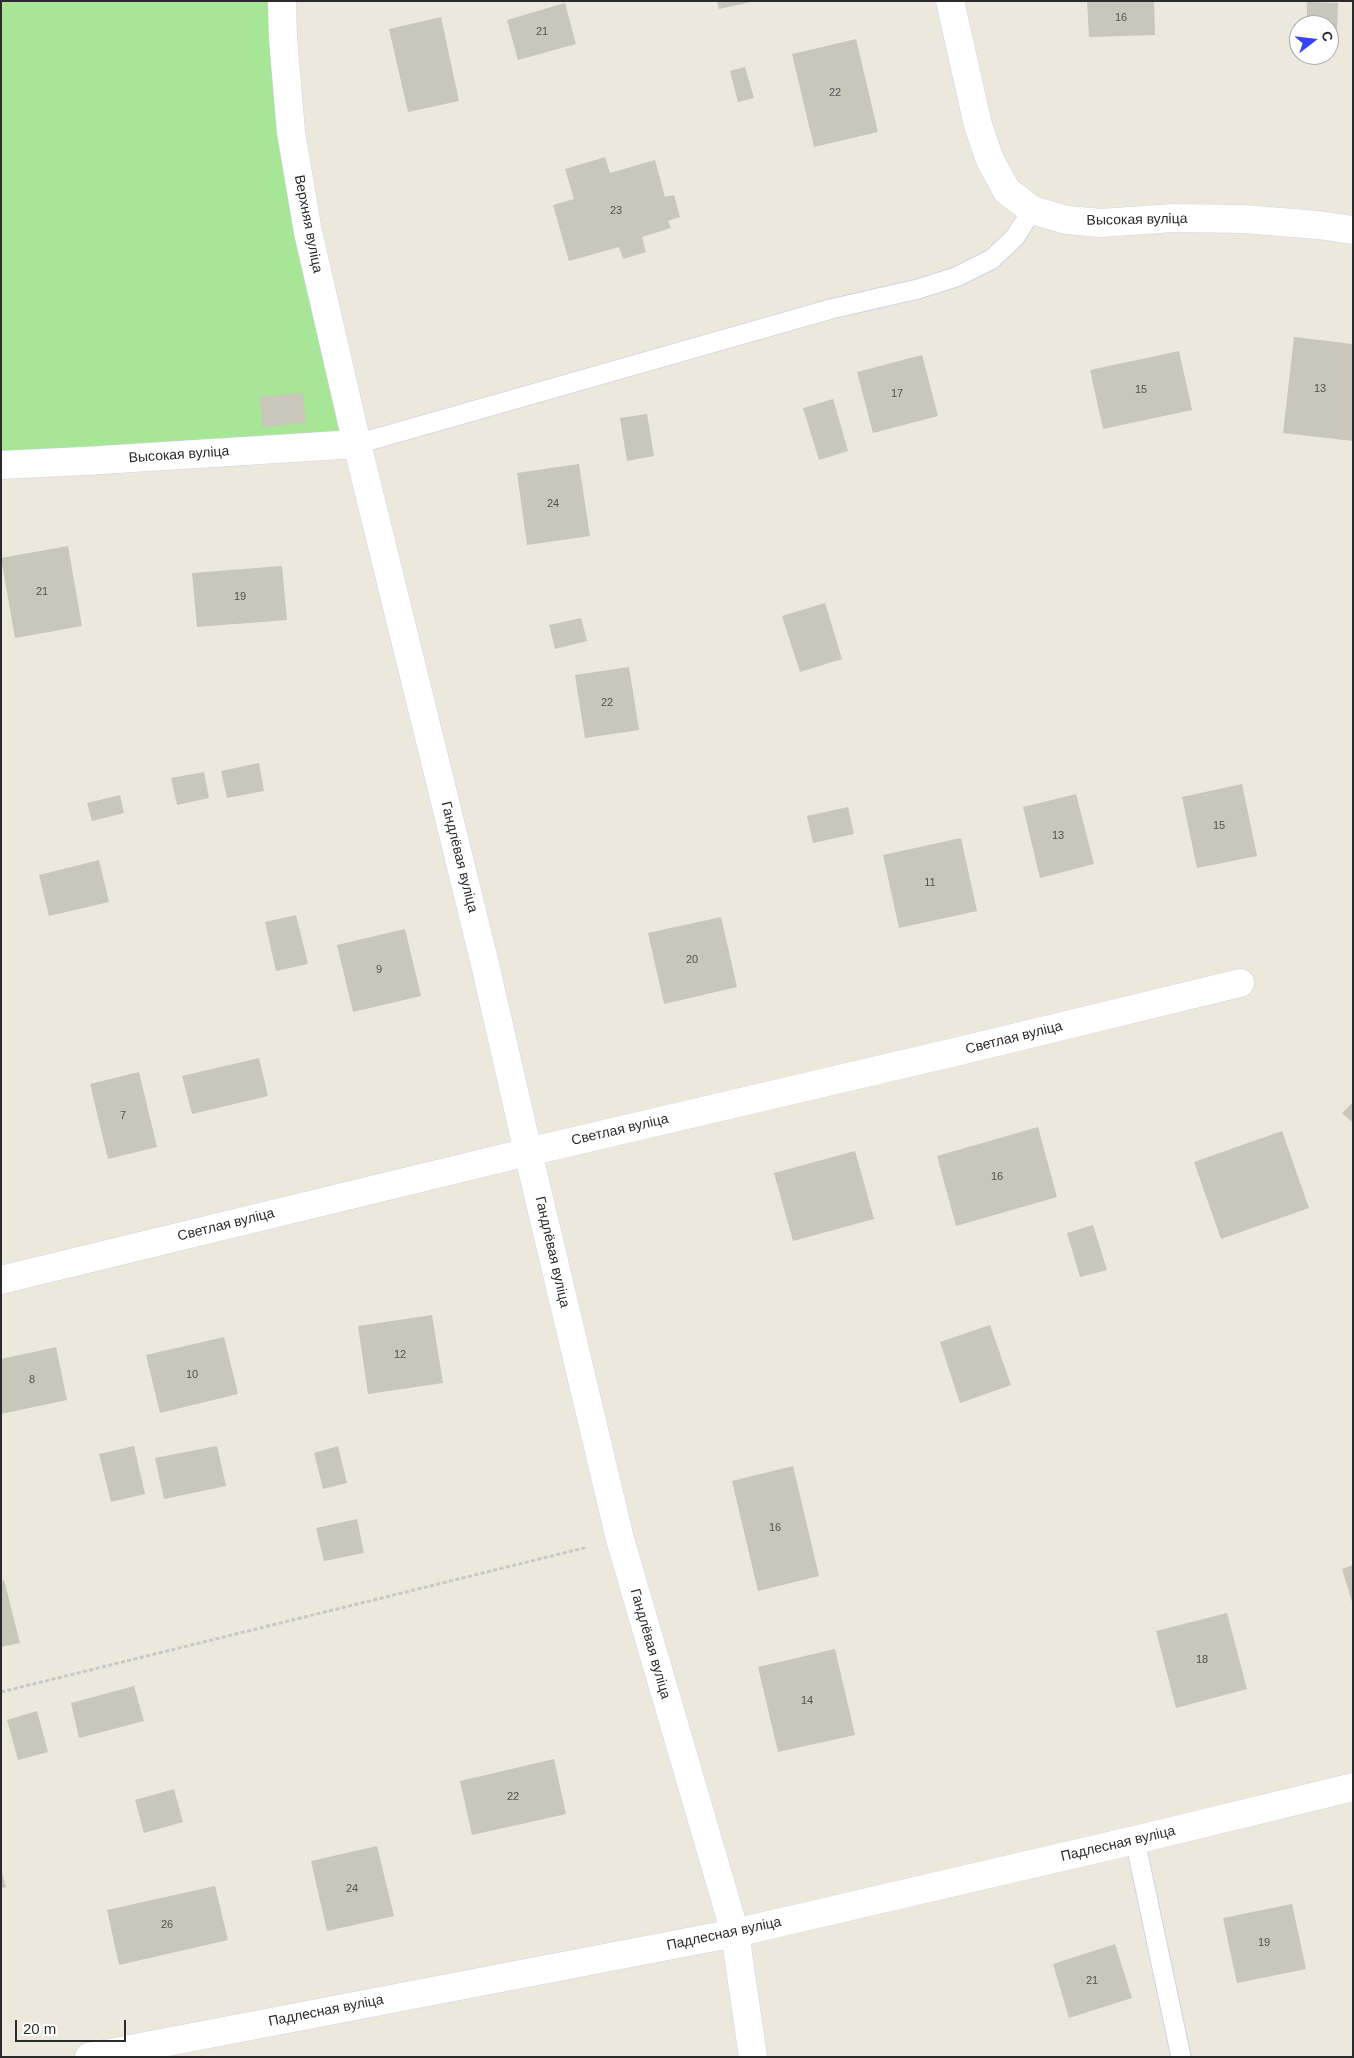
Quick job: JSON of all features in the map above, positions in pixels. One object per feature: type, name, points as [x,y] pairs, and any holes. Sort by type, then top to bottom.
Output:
[{"type":"street","name":"Верхняя вуліца","points":[[282,1],[291,132],[308,232],[357,444]]},
{"type":"street","name":"Высокая вуліца","points":[[950,1],[978,125],[990,160],[1007,191],[1032,210],[1067,220],[1101,224],[1174,218],[1243,218],[1353,230]]},
{"type":"street","name":"Высокая вуліца","points":[[1,465],[357,444]]},
{"type":"street","name":"Гандлёвая вуліца","points":[[357,444],[482,950],[620,1539],[735,1933],[753,2057]]},
{"type":"street","name":"Светлая вуліца","points":[[1,1280],[528,1152],[1240,983]]},
{"type":"street","name":"Падлесная вуліца","points":[[89,2057],[735,1933],[1353,1787]]},
{"type":"lane","points":[[357,444],[831,309],[918,289],[956,277],[992,259],[1016,237],[1032,210]]},
{"type":"lane","points":[[1135,1840],[1181,2057]]},
{"type":"path","points":[[1,1692],[620,1539]]},
{"type":"green space","points":[[1,1],[282,1],[357,444],[1,465]]},
{"type":"building","points":[[717,1],[751,1],[751,2],[719,9]]},
{"type":"building","points":[[1087,1],[1154,1],[1155,35],[1089,37]]},
{"type":"building","points":[[1307,2],[1338,3],[1338,15],[1307,15]]},
{"type":"building","points":[[565,3],[576,44],[518,60],[507,20]]},
{"type":"building","points":[[441,17],[459,101],[408,112],[389,29]]},
{"type":"building","points":[[856,39],[878,132],[814,147],[792,54]]},
{"type":"building","points":[[745,67],[754,98],[738,102],[730,71]]},
{"type":"building","points":[[605,157],[610,173],[655,160],[665,197],[674,195],[680,217],[668,221],[671,228],[642,237],[646,252],[623,259],[619,247],[569,261],[553,205],[574,199],[565,169]]},
{"type":"building","points":[[1294,337],[1353,344],[1353,441],[1283,433]]},
{"type":"building","points":[[1179,351],[1192,410],[1103,429],[1090,370]]},
{"type":"building","points":[[922,355],[938,416],[873,433],[857,372]]},
{"type":"building","points":[[303,393],[306,423],[262,427],[260,396]]},
{"type":"building","points":[[833,399],[848,451],[819,460],[803,408]]},
{"type":"building","points":[[647,414],[654,456],[627,461],[620,418]]},
{"type":"building","points":[[579,464],[590,536],[527,545],[517,473]]},
{"type":"building","points":[[68,546],[82,626],[15,638],[1,558]]},
{"type":"building","points":[[282,566],[287,620],[197,627],[192,573]]},
{"type":"building","points":[[825,603],[842,659],[800,672],[782,616]]},
{"type":"building","points":[[581,618],[587,641],[555,649],[549,625]]},
{"type":"building","points":[[629,667],[639,730],[585,738],[575,675]]},
{"type":"building","points":[[259,763],[264,791],[227,798],[221,771]]},
{"type":"building","points":[[204,772],[209,798],[177,805],[171,778]]},
{"type":"building","points":[[1242,784],[1257,856],[1197,868],[1182,797]]},
{"type":"building","points":[[1076,794],[1094,864],[1040,878],[1023,807]]},
{"type":"building","points":[[120,795],[124,813],[92,821],[87,803]]},
{"type":"building","points":[[848,807],[854,834],[813,843],[807,816]]},
{"type":"building","points":[[961,838],[977,911],[899,928],[883,855]]},
{"type":"building","points":[[99,860],[109,902],[49,916],[39,875]]},
{"type":"building","points":[[296,915],[308,964],[276,971],[265,922]]},
{"type":"building","points":[[721,917],[737,987],[664,1004],[648,933]]},
{"type":"building","points":[[405,929],[421,996],[353,1012],[337,945]]},
{"type":"building","points":[[259,1058],[268,1096],[192,1114],[182,1076]]},
{"type":"building","points":[[139,1072],[157,1147],[108,1159],[90,1084]]},
{"type":"building","points":[[1353,1102],[1353,1123],[1342,1113]]},
{"type":"building","points":[[1038,1127],[1057,1197],[956,1226],[937,1156]]},
{"type":"building","points":[[1282,1131],[1309,1208],[1221,1239],[1194,1162]]},
{"type":"building","points":[[855,1151],[874,1219],[793,1241],[774,1173]]},
{"type":"building","points":[[1093,1225],[1107,1270],[1080,1277],[1067,1233]]},
{"type":"building","points":[[432,1315],[443,1383],[368,1394],[358,1326]]},
{"type":"building","points":[[990,1325],[1011,1385],[960,1403],[940,1342]]},
{"type":"building","points":[[224,1337],[238,1394],[160,1413],[146,1355]]},
{"type":"building","points":[[56,1347],[67,1400],[1,1414],[1,1359]]},
{"type":"building","points":[[134,1446],[145,1494],[111,1502],[99,1454]]},
{"type":"building","points":[[217,1446],[226,1486],[164,1499],[155,1458]]},
{"type":"building","points":[[338,1446],[347,1483],[323,1489],[314,1453]]},
{"type":"building","points":[[793,1466],[819,1576],[758,1591],[732,1481]]},
{"type":"building","points":[[357,1519],[364,1553],[324,1561],[316,1528]]},
{"type":"building","points":[[1353,1565],[1353,1602],[1352,1602],[1342,1569]]},
{"type":"building","points":[[4,1580],[20,1643],[1,1647],[1,1581]]},
{"type":"building","points":[[1227,1613],[1247,1689],[1176,1708],[1156,1631]]},
{"type":"building","points":[[835,1649],[855,1735],[778,1752],[758,1667]]},
{"type":"building","points":[[134,1686],[144,1721],[79,1738],[71,1703]]},
{"type":"building","points":[[37,1711],[48,1752],[18,1760],[7,1720]]},
{"type":"building","points":[[554,1759],[566,1814],[472,1835],[460,1781]]},
{"type":"building","points":[[174,1789],[183,1822],[144,1833],[135,1800]]},
{"type":"building","points":[[377,1846],[394,1916],[327,1931],[311,1861]]},
{"type":"building","points":[[1,1870],[6,1887],[1,1888]]},
{"type":"building","points":[[215,1886],[228,1940],[119,1965],[107,1910]]},
{"type":"building","points":[[1292,1904],[1306,1969],[1237,1983],[1223,1918]]},
{"type":"building","points":[[1115,1944],[1132,1998],[1069,2018],[1053,1964]]}]
